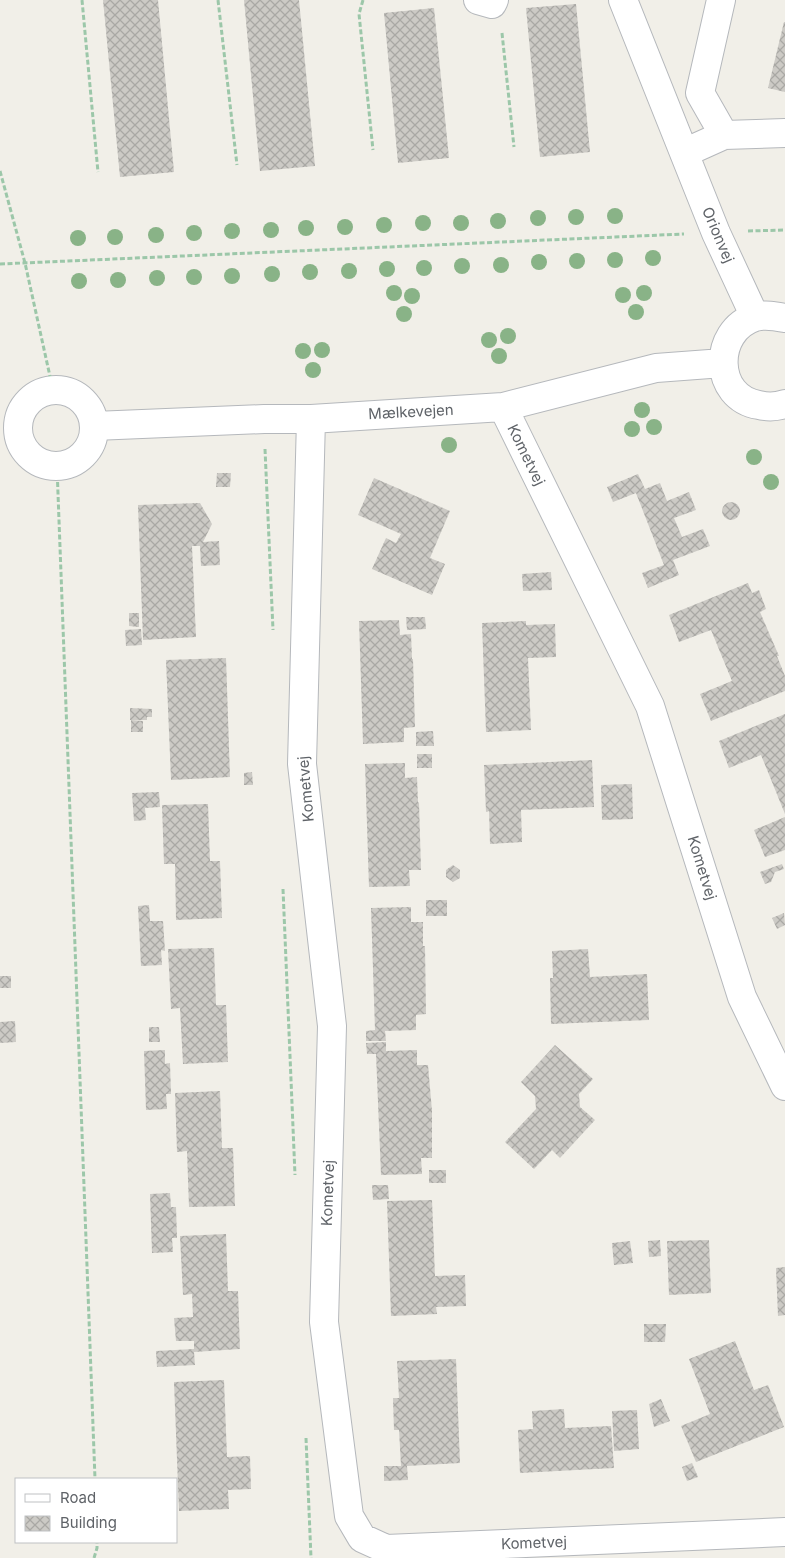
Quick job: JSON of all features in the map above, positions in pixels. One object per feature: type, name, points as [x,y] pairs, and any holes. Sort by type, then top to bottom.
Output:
[{"type":"street","name":"Orionvej","points":[[623,0],[716,232],[755,317]]},
{"type":"street","points":[[721,0],[700,93],[724,135]]},
{"type":"street","points":[[684,153],[724,135],[785,133]]},
{"type":"street","points":[[784,407],[754,405],[742,398],[725,377],[722,363],[724,348],[731,334],[741,324],[755,317],[770,315],[785,318]]},
{"type":"street","name":"Mælkevejen","points":[[94,426],[310,418],[503,407],[656,368],[722,363]]},
{"type":"street","points":[[53,390],[65,391],[76,395],[91,414],[94,426],[93,438],[88,449],[80,458],[69,464],[57,467],[45,465],[34,460],[9,429],[19,417],[24,406],[32,398],[42,392],[53,390]]},
{"type":"street","name":"Kometvej","points":[[503,407],[650,706],[742,997],[785,1086]]},
{"type":"street","name":"Kometvej","points":[[310,418],[302,764],[332,1026],[324,1322],[349,1516],[362,1538],[386,1549],[785,1532]]},
{"type":"path","points":[[82,0],[98,172]]},
{"type":"path","points":[[218,0],[237,166]]},
{"type":"path","points":[[363,0],[359,14],[373,150]]},
{"type":"path","points":[[488,1],[501,27],[514,146]]},
{"type":"path","points":[[0,171],[25,263],[53,390]]},
{"type":"path","points":[[0,264],[785,230]]},
{"type":"path","points":[[264,419],[273,638]]},
{"type":"path","points":[[57,467],[95,1478]]},
{"type":"path","points":[[283,888],[295,1177]]},
{"type":"path","points":[[306,1437],[311,1558]]},
{"type":"path","points":[[94,1558],[97,1543]]},
{"type":"building","points":[[103,0],[158,0],[174,172],[120,177]]},
{"type":"building","points":[[244,0],[299,0],[315,166],[260,171]]},
{"type":"building","points":[[576,4],[590,152],[540,157],[526,8]]},
{"type":"building","points":[[434,8],[449,158],[398,163],[384,13]]},
{"type":"building","points":[[785,22],[785,92],[768,88]]},
{"type":"building","points":[[217,473],[231,473],[230,487],[216,487]]},
{"type":"building","points":[[638,474],[645,489],[660,483],[667,501],[689,492],[696,510],[674,518],[682,537],[703,529],[710,546],[673,560],[679,575],[648,588],[642,573],[664,565],[636,493],[613,502],[607,487]]},
{"type":"building","points":[[374,478],[450,511],[430,558],[445,564],[432,595],[372,569],[386,538],[396,543],[401,534],[358,515]]},
{"type":"building","points":[[727,502],[735,502],[740,507],[738,518],[727,520],[722,515],[722,507]]},
{"type":"building","points":[[200,503],[212,524],[203,542],[219,541],[220,565],[201,566],[200,546],[192,546],[196,637],[143,640],[138,505]]},
{"type":"building","points":[[551,572],[552,590],[523,591],[522,574]]},
{"type":"building","points":[[748,583],[752,593],[759,590],[766,609],[760,612],[779,656],[777,656],[785,676],[785,691],[711,721],[700,694],[732,681],[711,630],[679,642],[669,615]]},
{"type":"building","points":[[129,613],[139,613],[139,627],[129,626]]},
{"type":"building","points":[[406,617],[425,617],[426,629],[407,630]]},
{"type":"building","points":[[399,620],[400,635],[411,634],[415,727],[404,728],[404,742],[363,744],[359,621]]},
{"type":"building","points":[[526,621],[526,625],[555,624],[556,657],[528,658],[531,730],[486,732],[482,623]]},
{"type":"building","points":[[141,629],[142,645],[126,646],[125,630]]},
{"type":"building","points":[[226,658],[230,777],[171,780],[166,660]]},
{"type":"building","points":[[130,708],[152,709],[152,717],[147,717],[147,720],[130,720]]},
{"type":"building","points":[[785,714],[785,814],[761,755],[729,768],[719,741]]},
{"type":"building","points":[[131,720],[143,721],[143,732],[131,732]]},
{"type":"building","points":[[433,731],[434,746],[416,746],[416,732]]},
{"type":"building","points":[[417,754],[432,754],[432,768],[417,768]]},
{"type":"building","points":[[592,760],[594,807],[521,810],[522,842],[490,844],[489,811],[486,812],[484,765]]},
{"type":"building","points":[[405,763],[405,778],[417,777],[421,870],[409,870],[410,886],[369,887],[365,764]]},
{"type":"building","points":[[252,772],[253,785],[244,785],[244,773]]},
{"type":"building","points":[[632,784],[633,819],[602,820],[601,785]]},
{"type":"building","points":[[159,792],[160,807],[145,808],[146,820],[134,821],[132,793]]},
{"type":"building","points":[[208,804],[210,861],[220,861],[222,918],[176,920],[175,864],[164,864],[162,805]]},
{"type":"building","points":[[785,817],[785,850],[765,857],[754,830]]},
{"type":"building","points":[[782,864],[784,869],[775,872],[771,882],[765,884],[760,872]]},
{"type":"building","points":[[453,865],[460,870],[460,878],[453,882],[446,877],[446,870]]},
{"type":"building","points":[[426,900],[447,900],[447,916],[426,916]]},
{"type":"building","points":[[149,905],[150,921],[163,921],[165,951],[161,950],[162,965],[141,966],[138,906]]},
{"type":"building","points":[[411,907],[411,922],[423,922],[426,1014],[416,1015],[416,1030],[385,1031],[386,1041],[366,1041],[366,1031],[375,1030],[371,908]]},
{"type":"building","points":[[784,913],[785,925],[777,929],[772,918]]},
{"type":"building","points":[[214,948],[216,1005],[226,1005],[228,1062],[183,1064],[180,1008],[171,1009],[168,949]]},
{"type":"building","points":[[588,949],[590,977],[647,974],[649,1020],[551,1024],[550,978],[553,978],[552,951]]},
{"type":"building","points":[[0,976],[11,976],[11,988],[0,988]]},
{"type":"building","points":[[15,1021],[16,1042],[0,1043],[0,1022]]},
{"type":"building","points":[[149,1027],[159,1027],[160,1042],[149,1042]]},
{"type":"building","points":[[386,1042],[386,1051],[417,1050],[417,1065],[428,1065],[432,1111],[432,1158],[421,1158],[422,1174],[381,1175],[376,1054],[367,1054],[366,1043]]},
{"type":"building","points":[[555,1045],[593,1079],[579,1094],[580,1107],[595,1120],[560,1158],[552,1150],[534,1169],[505,1142],[536,1109],[535,1096],[521,1082]]},
{"type":"building","points":[[165,1050],[165,1064],[170,1063],[171,1094],[166,1094],[167,1109],[146,1110],[144,1051]]},
{"type":"building","points":[[220,1091],[222,1148],[233,1148],[235,1206],[189,1207],[187,1151],[177,1152],[175,1093]]},
{"type":"building","points":[[429,1170],[446,1170],[446,1183],[429,1183]]},
{"type":"building","points":[[372,1185],[388,1185],[389,1199],[373,1200]]},
{"type":"building","points":[[170,1193],[171,1207],[176,1207],[177,1238],[172,1238],[173,1252],[152,1253],[150,1194]]},
{"type":"building","points":[[432,1200],[435,1276],[465,1275],[466,1306],[436,1307],[437,1314],[391,1316],[387,1201]]},
{"type":"building","points":[[226,1234],[228,1291],[238,1291],[240,1349],[194,1352],[195,1365],[157,1367],[156,1351],[194,1349],[194,1341],[176,1341],[174,1318],[193,1317],[192,1294],[183,1295],[180,1236]]},
{"type":"building","points":[[660,1240],[661,1256],[649,1257],[648,1241]]},
{"type":"building","points":[[709,1240],[711,1293],[669,1295],[667,1241]]},
{"type":"building","points":[[630,1241],[633,1263],[614,1265],[612,1243]]},
{"type":"building","points":[[785,1267],[785,1315],[778,1316],[776,1268]]},
{"type":"building","points":[[644,1324],[666,1324],[665,1342],[644,1342]]},
{"type":"building","points":[[735,1341],[754,1390],[768,1385],[784,1427],[696,1462],[681,1426],[710,1414],[689,1359]]},
{"type":"building","points":[[456,1359],[460,1463],[407,1466],[408,1480],[384,1481],[384,1466],[401,1466],[399,1430],[394,1430],[393,1398],[399,1398],[397,1361]]},
{"type":"building","points":[[224,1380],[227,1457],[250,1456],[251,1489],[228,1490],[229,1509],[179,1511],[174,1382]]},
{"type":"building","points":[[661,1399],[670,1421],[654,1427],[649,1404]]},
{"type":"building","points":[[564,1409],[565,1428],[611,1426],[614,1468],[520,1473],[518,1430],[533,1429],[532,1411]]},
{"type":"building","points":[[637,1410],[639,1449],[614,1451],[612,1411]]},
{"type":"building","points":[[692,1463],[698,1477],[687,1481],[682,1467]]}]
